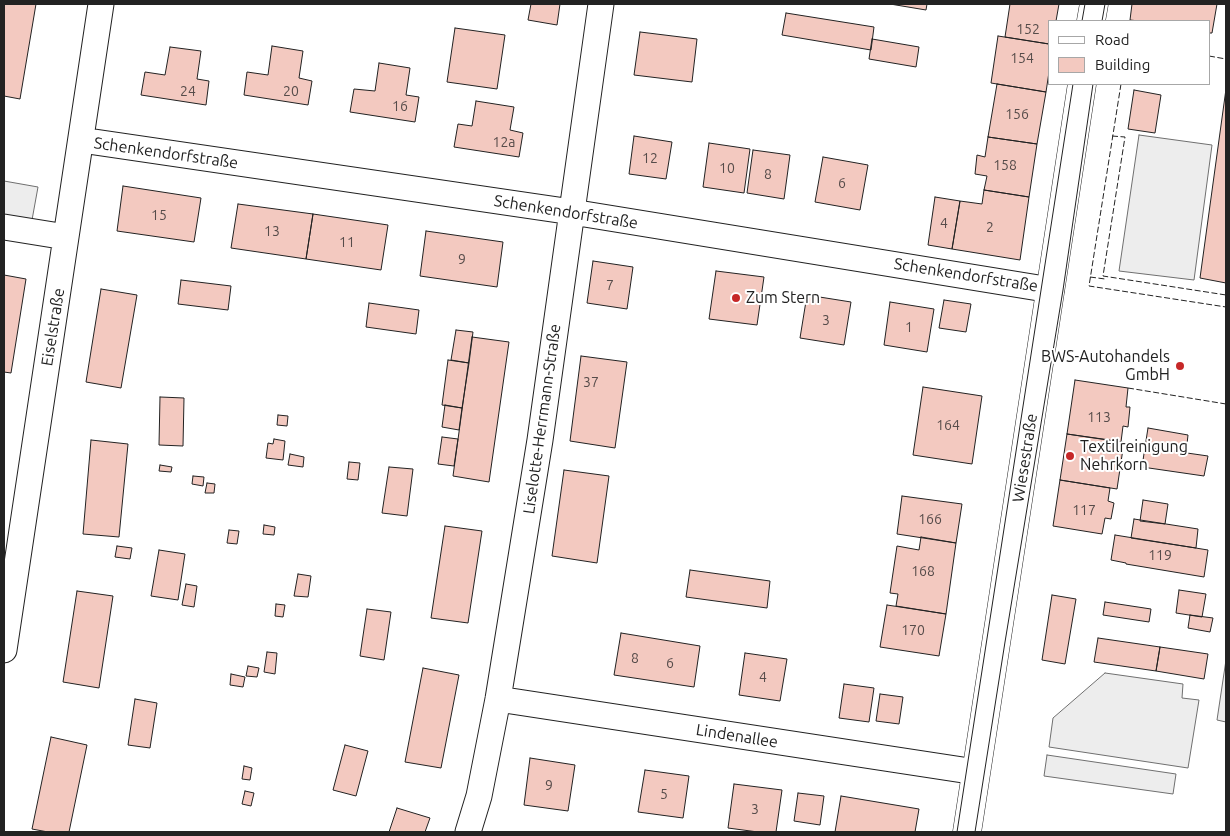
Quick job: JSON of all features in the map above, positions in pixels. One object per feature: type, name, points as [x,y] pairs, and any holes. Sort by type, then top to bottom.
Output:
[{"type":"street","name":"Eiselstraße","points":[[4,650],[101,4]]},
{"type":"street","name":"Liselotte-Herrmann-Straße","points":[[468,832],[479,796],[498,700],[540,440],[601,4]]},
{"type":"street","points":[[1091,20],[1094,4]]},
{"type":"street","name":"Wiesestraße","points":[[967,832],[1082,85]]},
{"type":"street","name":"Schenkendorfstraße","points":[[81,140],[572,212],[1051,290]]},
{"type":"street","points":[[4,227],[66,237]]},
{"type":"street","name":"Lindenallee","points":[[498,700],[976,772]]},
{"type":"shaded area","points":[[1139,135],[1212,145],[1194,280],[1119,271]]},
{"type":"shaded area","points":[[4,181],[38,187],[32,220],[4,215]]},
{"type":"shaded area","points":[[1226,660],[1226,722],[1217,720]]},
{"type":"shaded area","points":[[1105,673],[1183,684],[1182,698],[1199,700],[1188,768],[1049,747],[1053,718]]},
{"type":"shaded area","points":[[1047,755],[1176,774],[1173,794],[1044,776]]},
{"type":"building","points":[[4,4],[36,4],[20,99],[4,96]]},
{"type":"building","points":[[531,4],[560,4],[557,25],[528,20]]},
{"type":"building","points":[[890,4],[927,4],[926,10]]},
{"type":"building","points":[[1010,4],[1059,4],[1056,20],[1048,20],[1048,44],[1005,37]]},
{"type":"building","points":[[1132,4],[1217,4],[1212,33],[1210,33],[1210,20],[1130,20]]},
{"type":"building","points":[[786,13],[874,27],[871,50],[782,35]]},
{"type":"building","points":[[455,28],[505,35],[497,89],[447,82]]},
{"type":"building","points":[[640,32],[697,39],[692,82],[634,75]]},
{"type":"building","points":[[998,36],[1048,44],[1046,92],[991,83]]},
{"type":"building","points":[[872,39],[919,47],[916,67],[869,59]]},
{"type":"building","points":[[272,46],[303,51],[299,78],[312,81],[308,105],[244,95],[247,72],[268,75]]},
{"type":"building","points":[[170,47],[201,51],[197,79],[209,81],[206,105],[141,95],[145,72],[165,75]]},
{"type":"building","points":[[379,63],[410,68],[406,95],[419,97],[415,122],[350,112],[354,89],[375,91]]},
{"type":"building","points":[[997,84],[1046,92],[1037,144],[988,137]]},
{"type":"building","points":[[1226,89],[1226,283],[1200,278]]},
{"type":"building","points":[[1134,90],[1161,95],[1155,133],[1128,129]]},
{"type":"building","points":[[476,101],[514,107],[510,130],[523,133],[519,157],[454,147],[458,124],[472,126]]},
{"type":"building","points":[[634,136],[672,142],[666,179],[629,174]]},
{"type":"building","points":[[988,137],[1037,144],[1029,197],[984,190],[987,176],[975,174],[977,155],[985,157]]},
{"type":"building","points":[[709,143],[750,149],[744,193],[703,187]]},
{"type":"building","points":[[753,150],[790,155],[784,199],[747,193]]},
{"type":"building","points":[[823,157],[868,165],[860,210],[815,202]]},
{"type":"building","points":[[123,186],[201,198],[194,242],[117,231]]},
{"type":"building","points":[[984,190],[1029,197],[1020,260],[952,249],[960,201],[982,204]]},
{"type":"building","points":[[935,197],[960,201],[952,249],[928,245]]},
{"type":"building","points":[[238,204],[313,214],[306,259],[231,248]]},
{"type":"building","points":[[313,214],[388,225],[381,270],[306,259]]},
{"type":"building","points":[[426,231],[503,242],[497,287],[420,276]]},
{"type":"building","points":[[593,261],[633,267],[627,309],[587,303]]},
{"type":"building","name":"Zum Stern","points":[[716,271],[764,277],[757,325],[709,319]]},
{"type":"building","points":[[4,275],[26,279],[11,373],[4,372]]},
{"type":"building","points":[[181,280],[231,286],[228,310],[178,304]]},
{"type":"building","points":[[101,289],[137,295],[121,388],[86,382]]},
{"type":"building","points":[[807,295],[851,302],[844,345],[800,338]]},
{"type":"building","points":[[944,300],[971,304],[966,332],[939,328]]},
{"type":"building","points":[[890,302],[934,309],[927,352],[884,345]]},
{"type":"building","points":[[369,303],[419,310],[416,334],[366,327]]},
{"type":"building","points":[[456,330],[473,332],[469,363],[451,360]]},
{"type":"building","points":[[472,337],[509,342],[489,482],[453,476]]},
{"type":"building","points":[[581,356],[627,362],[615,448],[570,441]]},
{"type":"building","points":[[448,360],[469,363],[462,408],[442,405]]},
{"type":"building","points":[[1075,380],[1128,388],[1126,407],[1130,407],[1128,427],[1123,426],[1121,442],[1067,434]]},
{"type":"building","points":[[923,387],[982,396],[972,464],[913,455]]},
{"type":"building","points":[[160,397],[184,398],[183,446],[159,445]]},
{"type":"building","points":[[445,405],[462,408],[459,430],[442,427]]},
{"type":"building","points":[[278,415],[288,416],[287,426],[277,425]]},
{"type":"building","points":[[1148,428],[1188,435],[1186,453],[1145,447]]},
{"type":"building","points":[[1067,434],[1124,442],[1117,489],[1060,480]]},
{"type":"building","points":[[442,437],[458,439],[454,466],[438,464]]},
{"type":"building","points":[[274,439],[285,441],[283,460],[266,458],[268,443],[273,444]]},
{"type":"building","points":[[91,440],[128,444],[119,537],[83,534]]},
{"type":"building","points":[[1145,447],[1208,456],[1204,476],[1142,467]]},
{"type":"building","points":[[290,454],[304,457],[303,467],[288,465]]},
{"type":"building","points":[[349,462],[360,463],[358,480],[347,479]]},
{"type":"building","points":[[160,465],[172,467],[171,472],[159,471]]},
{"type":"building","points":[[389,467],[413,469],[407,516],[382,513]]},
{"type":"building","points":[[564,470],[609,476],[597,563],[552,556]]},
{"type":"building","points":[[193,476],[204,477],[203,486],[192,484]]},
{"type":"building","points":[[1060,480],[1110,488],[1108,501],[1114,503],[1111,519],[1105,518],[1102,534],[1053,526]]},
{"type":"building","points":[[207,483],[215,484],[214,493],[205,493]]},
{"type":"building","points":[[902,496],[962,504],[956,543],[897,534]]},
{"type":"building","points":[[1143,500],[1168,504],[1165,524],[1140,521]]},
{"type":"building","points":[[1134,519],[1198,529],[1196,548],[1131,538]]},
{"type":"building","points":[[264,525],[275,527],[274,535],[263,534]]},
{"type":"building","points":[[445,526],[482,531],[468,623],[431,618]]},
{"type":"building","points":[[229,530],[239,531],[237,544],[227,543]]},
{"type":"building","points":[[1115,535],[1208,550],[1204,577],[1111,560]]},
{"type":"building","points":[[921,537],[956,543],[946,614],[896,606],[898,594],[890,593],[897,546],[919,550]]},
{"type":"building","points":[[117,546],[132,548],[130,559],[115,557]]},
{"type":"building","points":[[159,550],[185,554],[178,600],[151,596]]},
{"type":"building","points":[[690,570],[770,581],[767,608],[686,597]]},
{"type":"building","points":[[298,574],[311,576],[308,597],[294,596]]},
{"type":"building","points":[[186,584],[197,586],[194,607],[182,605]]},
{"type":"building","points":[[1179,590],[1206,594],[1202,617],[1176,613]]},
{"type":"building","points":[[77,591],[113,596],[99,688],[63,682]]},
{"type":"building","points":[[1052,595],[1076,599],[1065,664],[1042,660]]},
{"type":"building","points":[[1105,602],[1151,609],[1149,622],[1103,615]]},
{"type":"building","points":[[276,604],[285,605],[283,617],[275,616]]},
{"type":"building","points":[[887,605],[946,614],[939,656],[880,647]]},
{"type":"building","points":[[367,609],[391,612],[384,660],[360,656]]},
{"type":"building","points":[[1190,615],[1213,618],[1210,632],[1188,628]]},
{"type":"building","points":[[621,633],[700,646],[694,687],[614,675]]},
{"type":"building","points":[[1098,638],[1160,647],[1156,671],[1094,662]]},
{"type":"building","points":[[1160,647],[1208,654],[1204,679],[1156,671]]},
{"type":"building","points":[[267,652],[277,653],[275,674],[264,672]]},
{"type":"building","points":[[745,653],[787,659],[780,701],[739,695]]},
{"type":"building","points":[[248,666],[259,668],[257,677],[246,676]]},
{"type":"building","points":[[423,668],[459,675],[441,768],[405,762]]},
{"type":"building","points":[[231,674],[245,677],[243,687],[230,685]]},
{"type":"building","points":[[844,684],[874,688],[869,722],[839,718]]},
{"type":"building","points":[[880,694],[903,697],[899,724],[876,721]]},
{"type":"building","points":[[135,699],[157,703],[150,748],[128,745]]},
{"type":"building","points":[[51,737],[87,745],[69,832],[48,832],[32,829]]},
{"type":"building","points":[[345,745],[368,751],[356,796],[333,790]]},
{"type":"building","points":[[530,758],[575,765],[568,811],[524,805]]},
{"type":"building","points":[[244,766],[252,768],[250,780],[242,779]]},
{"type":"building","points":[[645,770],[689,776],[683,818],[638,812]]},
{"type":"building","points":[[734,784],[782,790],[776,832],[728,828]]},
{"type":"building","points":[[245,791],[254,793],[251,806],[242,804]]},
{"type":"building","points":[[798,793],[824,796],[820,825],[794,821]]},
{"type":"building","points":[[841,796],[919,809],[915,832],[835,832]]},
{"type":"building","points":[[397,808],[430,818],[425,832],[389,832]]},
{"type":"tram line","points":[[1082,20],[1085,4]]},
{"type":"tram line","points":[[1102,20],[1105,4]]},
{"type":"tram line","points":[[957,832],[1073,85]]},
{"type":"tram line","points":[[975,832],[1063,290],[1093,85]]},
{"type":"fence","points":[[1210,56],[1226,59]]},
{"type":"fence","points":[[1121,85],[1089,286],[1226,307]]},
{"type":"fence","points":[[1112,136],[1125,137],[1103,276],[1226,295]]},
{"type":"fence","points":[[1090,277],[1105,279]]},
{"type":"fence","points":[[1128,388],[1226,404]]},
{"type":"place","name":"Zum Stern","points":[[736,298]]},
{"type":"place","name":"BWS-Autohandels GmbH","points":[[1180,366]]},
{"type":"place","name":"Textilreinigung Nehrkorn","points":[[1070,456]]}]
